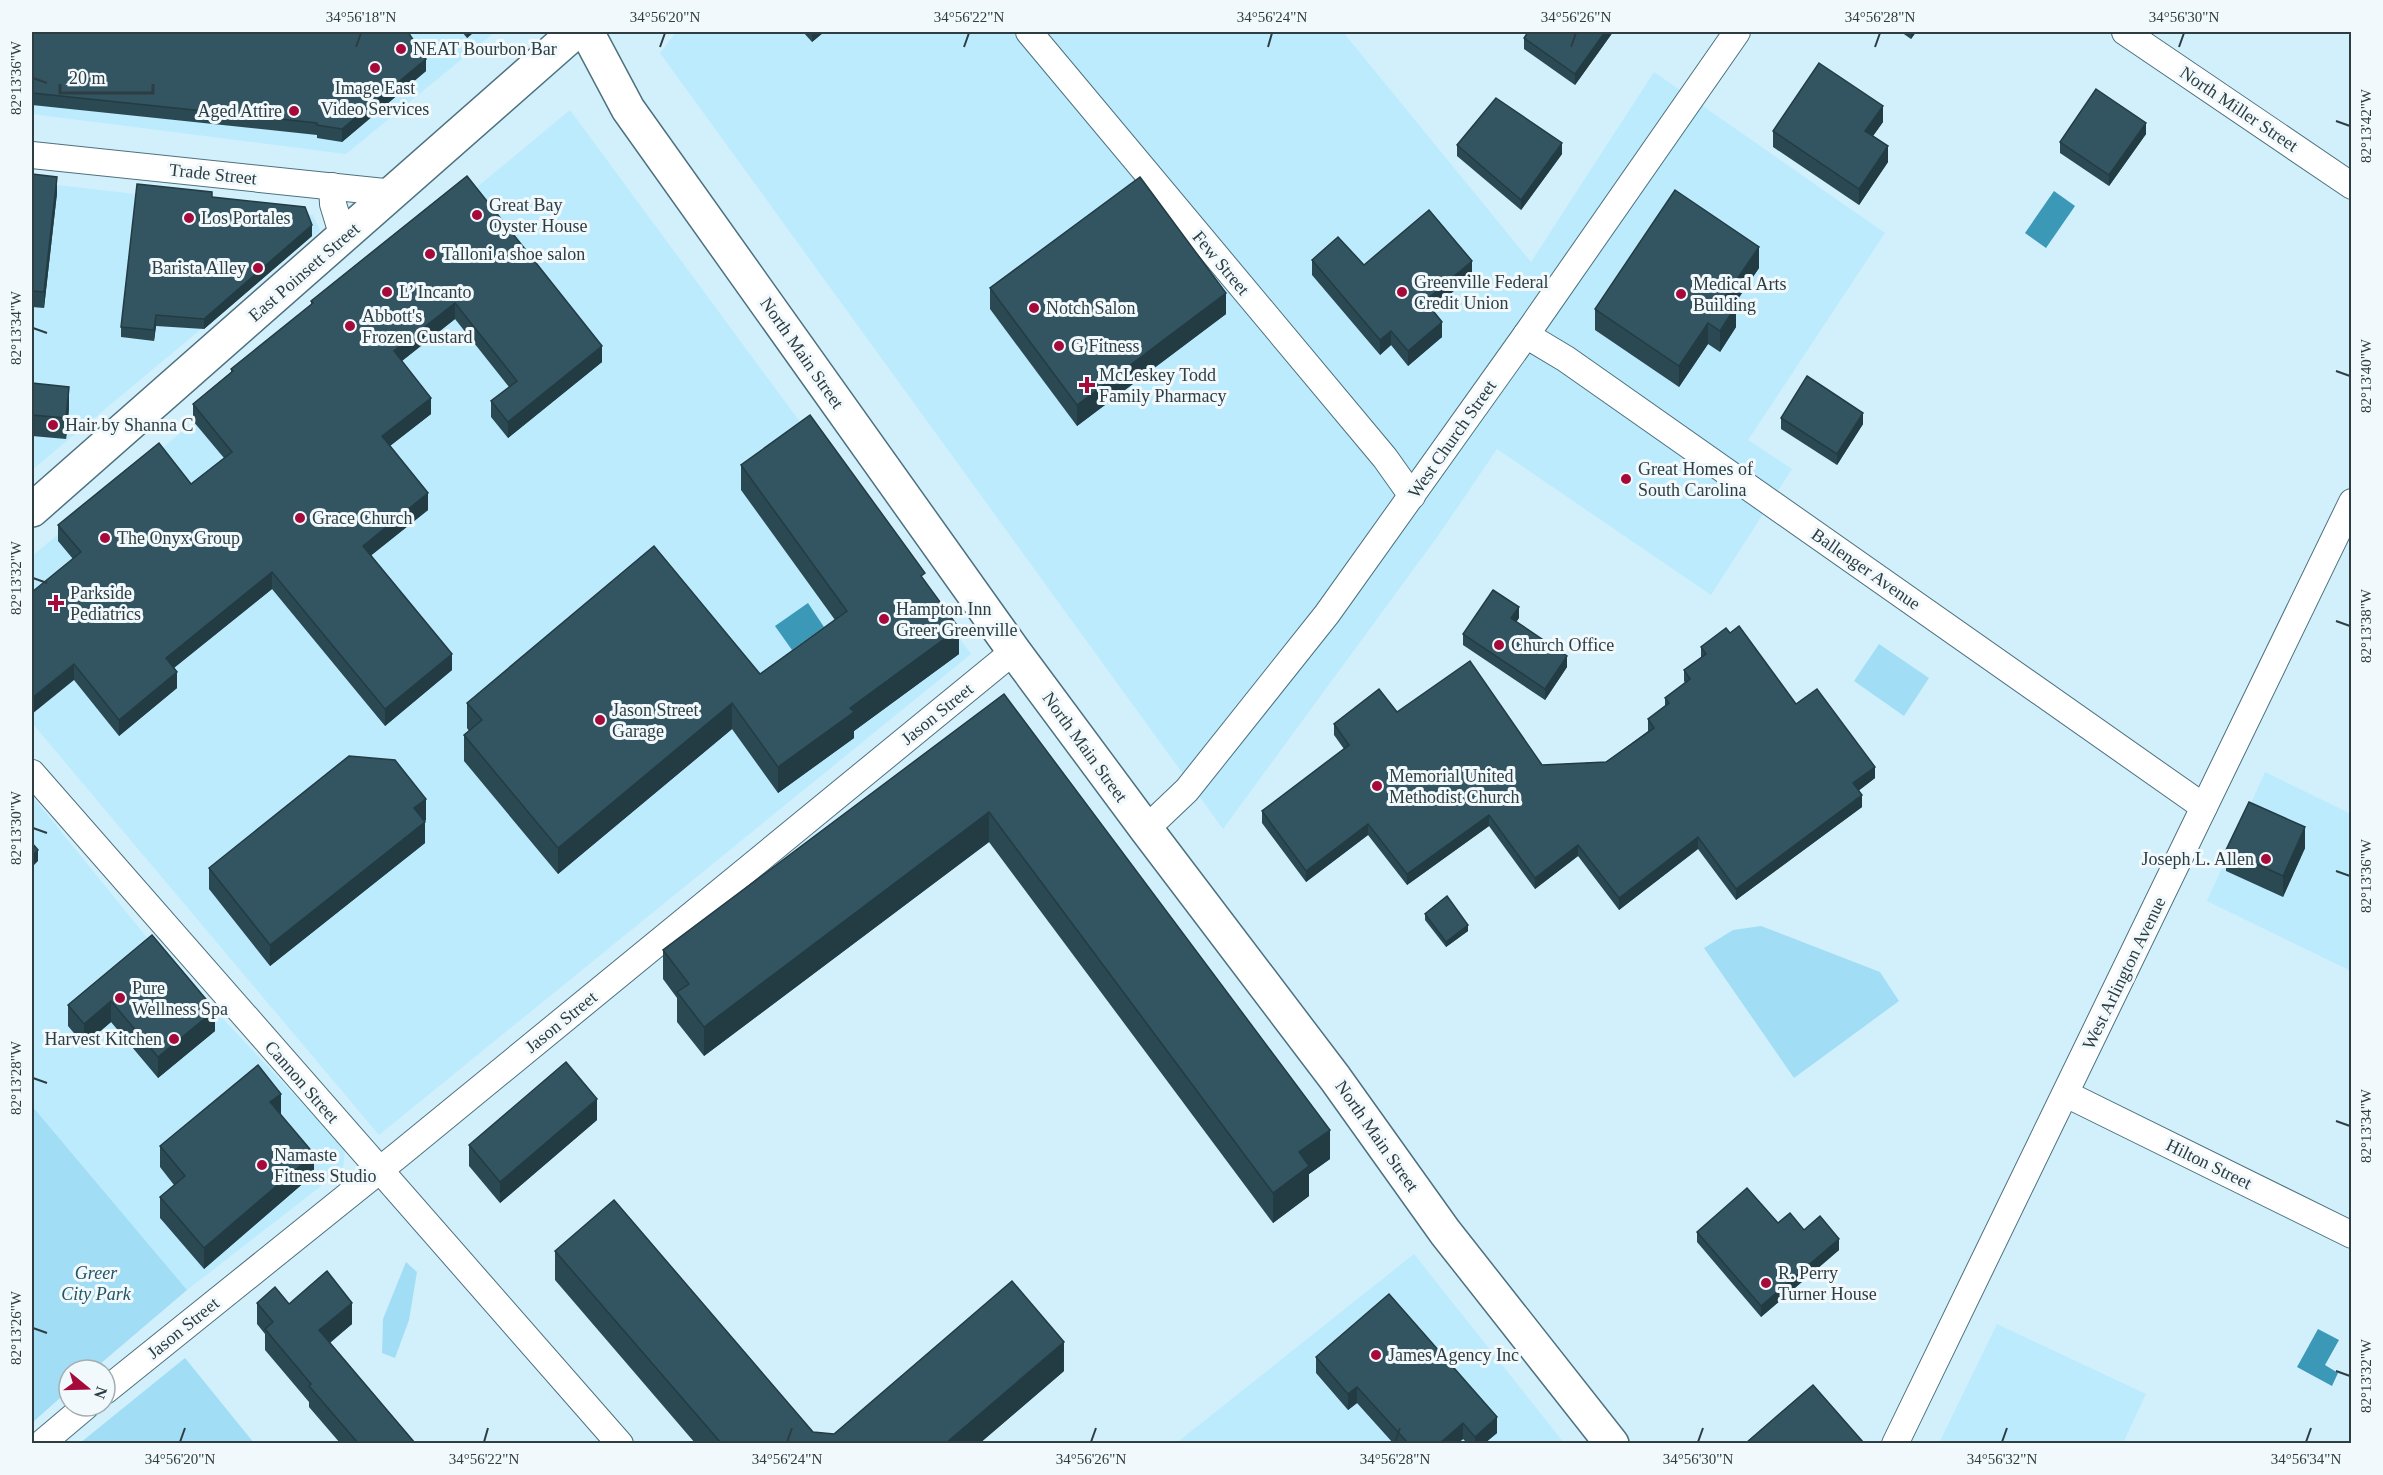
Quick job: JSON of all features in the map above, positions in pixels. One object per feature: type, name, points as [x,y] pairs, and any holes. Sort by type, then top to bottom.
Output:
[{"type":"main road","name":"East Poinsett Street","points":[[32,510],[575,32]]},
{"type":"main road","name":"North Main Street","points":[[586,32],[627,109],[1014,651],[1335,1078],[1445,1232],[1612,1443]]},
{"type":"street","name":"Few Street","points":[[1029,32],[1385,458],[1412,496]]},
{"type":"street","name":"West Church Street","points":[[1146,829],[1187,790],[1208,765],[1326,614],[1526,335],[1737,32]]},
{"type":"street","name":"North Miller Street","points":[[2126,32],[2352,186]]},
{"type":"street","name":"Trade Street","points":[[32,155],[394,193]]},
{"type":"street","points":[[332,186],[333,204],[343,237]]},
{"type":"street","name":"Ballenger Avenue","points":[[1526,335],[1566,359],[2204,807]]},
{"type":"street","name":"West Arlington Avenue","points":[[1895,1443],[2352,502]]},
{"type":"street","name":"Jason Street","points":[[117,1381],[380,1170],[1014,651]]},
{"type":"street","name":"Cannon Street","points":[[32,773],[620,1443]]},
{"type":"street","name":"Hilton Street","points":[[2066,1094],[2352,1234]]},
{"type":"street","points":[[41,1443],[71,1418]]},
{"type":"shaded area","points":[[32,32],[495,32],[346,154],[32,114]]},
{"type":"shaded area","points":[[676,32],[1343,32],[1531,262],[1654,72],[1885,233],[1748,440],[1792,469],[1711,595],[1497,449],[1440,533],[1223,829],[660,53]]},
{"type":"shaded area","points":[[570,110],[971,654],[379,1135],[32,723],[32,556]]},
{"type":"shaded area","points":[[32,182],[313,215],[320,230],[32,470]]},
{"type":"shaded area","points":[[2054,191],[2075,206],[2046,248],[2025,233]]},
{"type":"shaded area","points":[[808,603],[824,627],[792,650],[775,626]]},
{"type":"shaded area","points":[[2265,772],[2351,814],[2351,971],[2207,901]]},
{"type":"shaded area","points":[[32,796],[149,940],[345,1149],[343,1169],[187,1290],[32,1106]]},
{"type":"shaded area","points":[[1414,1254],[1564,1443],[1175,1444]]},
{"type":"shaded area","points":[[1997,1324],[2146,1394],[2123,1443],[1939,1443]]},
{"type":"shaded area","points":[[2318,1329],[2339,1340],[2325,1365],[2338,1373],[2332,1386],[2297,1367]]},
{"type":"green space","points":[[1879,644],[1929,678],[1904,716],[1854,681]]},
{"type":"green space","points":[[1761,926],[1880,972],[1899,1001],[1794,1078],[1704,948],[1733,930]]},
{"type":"green space","name":"Greer City Park","points":[[32,1106],[187,1290],[107,1358],[57,1358],[57,1401],[32,1423]]},
{"type":"green space","points":[[406,1262],[417,1272],[409,1320],[395,1358],[382,1353],[383,1319]]},
{"type":"green space","points":[[185,1358],[254,1443],[80,1443],[111,1418],[117,1418],[117,1413]]},
{"type":"building","points":[[32,32],[408,32],[426,59],[342,129],[317,125],[317,123],[32,93]]},
{"type":"building","points":[[1528,32],[1605,32],[1575,74],[1524,38]]},
{"type":"building","points":[[1819,63],[1883,106],[1865,131],[1888,146],[1859,189],[1773,131]]},
{"type":"building","points":[[2096,89],[2146,123],[2109,175],[2060,142]]},
{"type":"building","points":[[1496,98],[1562,143],[1521,200],[1457,145]]},
{"type":"building","points":[[32,174],[57,177],[44,292],[32,291]]},
{"type":"building","points":[[467,176],[602,346],[508,422],[491,401],[517,381],[455,303],[394,351],[431,398],[382,436],[428,493],[363,546],[452,654],[385,709],[272,572],[166,658],[177,672],[119,720],[74,664],[32,698],[32,592],[81,552],[58,525],[159,443],[191,484],[232,452],[193,404],[233,371],[231,369],[313,303],[311,301]]},
{"type":"building","points":[[1140,177],[1226,293],[1077,405],[990,288]]},
{"type":"building","points":[[137,184],[212,192],[212,197],[305,207],[312,225],[204,319],[156,315],[154,330],[121,327]]},
{"type":"building","name":"Medical Arts Building","points":[[1675,190],[1759,247],[1724,298],[1736,306],[1720,331],[1708,323],[1679,366],[1595,309]]},
{"type":"building","name":"Greenville Federal Credit Union","points":[[1429,210],[1472,261],[1425,301],[1442,322],[1408,351],[1391,331],[1380,340],[1312,260],[1338,237],[1364,265]]},
{"type":"building","points":[[1807,376],[1863,413],[1837,454],[1781,418]]},
{"type":"building","points":[[32,383],[69,387],[66,418],[32,415]]},
{"type":"building","points":[[810,415],[925,573],[921,576],[959,628],[850,708],[854,712],[778,767],[732,703],[558,848],[464,735],[482,720],[467,703],[654,546],[760,674],[847,611],[741,465]]},
{"type":"building","points":[[1493,590],[1519,607],[1511,618],[1567,656],[1545,689],[1463,634]]},
{"type":"building","points":[[1739,626],[1796,704],[1817,689],[1875,767],[1853,783],[1862,795],[1736,889],[1698,837],[1619,898],[1578,845],[1535,878],[1489,815],[1407,874],[1368,824],[1306,871],[1262,811],[1349,745],[1334,724],[1379,689],[1397,712],[1470,661],[1542,765],[1606,762],[1654,728],[1648,719],[1669,703],[1665,698],[1690,679],[1684,670],[1706,654],[1701,647],[1726,628],[1730,633]]},
{"type":"building","points":[[1004,694],[1330,1130],[1299,1152],[1309,1166],[1273,1193],[989,812],[704,1027],[677,992],[689,984],[663,950]]},
{"type":"building","points":[[349,756],[395,760],[426,799],[414,808],[425,822],[270,945],[209,868]]},
{"type":"building","points":[[2249,802],[2305,827],[2283,876],[2226,850]]},
{"type":"building","points":[[32,843],[38,850],[32,856]]},
{"type":"building","points":[[1447,896],[1468,925],[1446,942],[1425,914]]},
{"type":"building","points":[[152,935],[215,1010],[158,1057],[111,1001],[84,1024],[68,1005]]},
{"type":"building","points":[[566,1062],[597,1099],[500,1182],[469,1145]]},
{"type":"building","points":[[258,1065],[281,1094],[270,1102],[314,1154],[204,1248],[160,1197],[185,1176],[160,1146]]},
{"type":"building","name":"R. Perry Turner House","points":[[1747,1188],[1778,1223],[1790,1213],[1804,1230],[1820,1216],[1839,1239],[1761,1306],[1697,1232]]},
{"type":"building","points":[[614,1200],[813,1432],[834,1434],[1012,1281],[1064,1342],[946,1443],[721,1443],[555,1251]]},
{"type":"building","points":[[327,1271],[352,1303],[319,1330],[415,1443],[358,1443],[309,1386],[311,1384],[265,1329],[273,1322],[257,1303],[275,1287],[289,1304]]},
{"type":"building","points":[[1389,1294],[1497,1417],[1475,1437],[1463,1423],[1440,1443],[1408,1443],[1357,1387],[1348,1394],[1316,1357]]},
{"type":"building","points":[[1813,1385],[1862,1443],[1746,1443]]},
{"type":"place","name":"NEAT Bourbon Bar","points":[[401,49]]},
{"type":"place","name":"Image East Video Services","points":[[375,68]]},
{"type":"place","name":"Aged Attire","points":[[294,111]]},
{"type":"place","name":"Great Bay Oyster House","points":[[477,215]]},
{"type":"place","name":"Los Portales","points":[[189,218]]},
{"type":"place","name":"Talloni a shoe salon","points":[[430,254]]},
{"type":"place","name":"Barista Alley","points":[[258,268]]},
{"type":"place","name":"L’ Incanto","points":[[387,292]]},
{"type":"place","name":"Greenville Federal Credit Union","points":[[1402,292]]},
{"type":"place","name":"Medical Arts Building","points":[[1681,294]]},
{"type":"place","name":"Notch Salon","points":[[1034,308]]},
{"type":"place","name":"Abbott's Frozen Custard","points":[[350,326]]},
{"type":"place","name":"G Fitness","points":[[1059,346]]},
{"type":"place","name":"McLeskey Todd Family Pharmacy","points":[[1087,385]]},
{"type":"place","name":"Hair by Shanna C","points":[[53,425]]},
{"type":"place","name":"Great Homes of South Carolina","points":[[1626,479]]},
{"type":"place","name":"Grace Church","points":[[300,518]]},
{"type":"place","name":"The Onyx Group","points":[[105,538]]},
{"type":"place","name":"Parkside Pediatrics","points":[[56,603]]},
{"type":"place","name":"Hampton Inn Greer Greenville","points":[[884,619]]},
{"type":"place","name":"Church Office","points":[[1499,645]]},
{"type":"place","name":"Jason Street Garage","points":[[600,720]]},
{"type":"place","name":"Memorial United Methodist Church","points":[[1377,786]]},
{"type":"place","name":"Joseph L. Allen","points":[[2266,859]]},
{"type":"place","name":"Pure Wellness Spa","points":[[120,998]]},
{"type":"place","name":"Harvest Kitchen","points":[[174,1039]]},
{"type":"place","name":"Namaste Fitness Studio","points":[[262,1165]]},
{"type":"place","name":"R. Perry Turner House","points":[[1766,1283]]},
{"type":"place","name":"James Agency Inc","points":[[1376,1355]]}]
